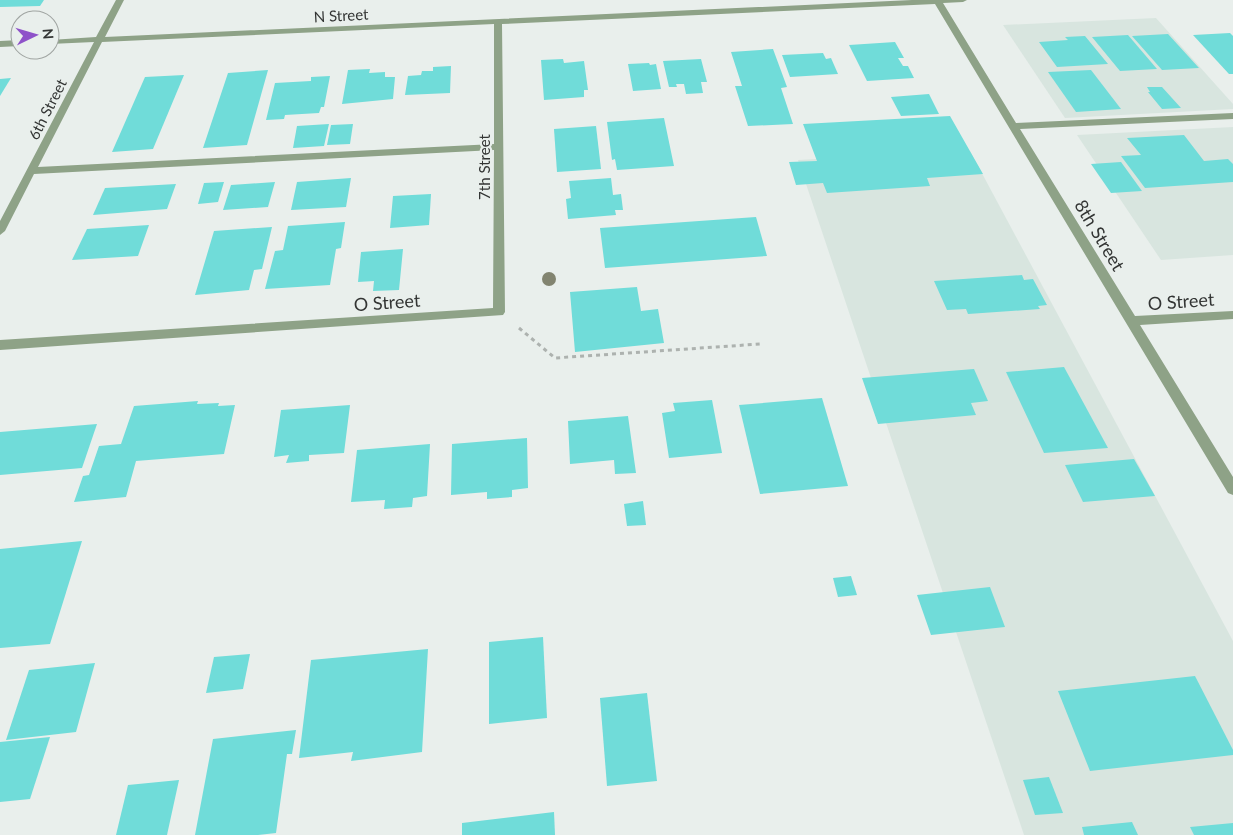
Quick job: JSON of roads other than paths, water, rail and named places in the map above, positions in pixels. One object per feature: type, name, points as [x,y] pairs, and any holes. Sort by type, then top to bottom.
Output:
[{"type":"street","name":"6th Street","points":[[0,232],[120,0]]},
{"type":"street","name":"N Street","points":[[60,42],[963,0]]},
{"type":"street","name":"8th Street","points":[[937,1],[1233,488]]},
{"type":"street","name":"7th Street","points":[[498,21],[499,312]]},
{"type":"street","points":[[1013,126],[1233,116]]},
{"type":"street","points":[[31,171],[499,147]]},
{"type":"street","name":"O Street","points":[[0,345],[499,312]]},
{"type":"street","name":"O Street","points":[[1132,321],[1233,315]]}]
